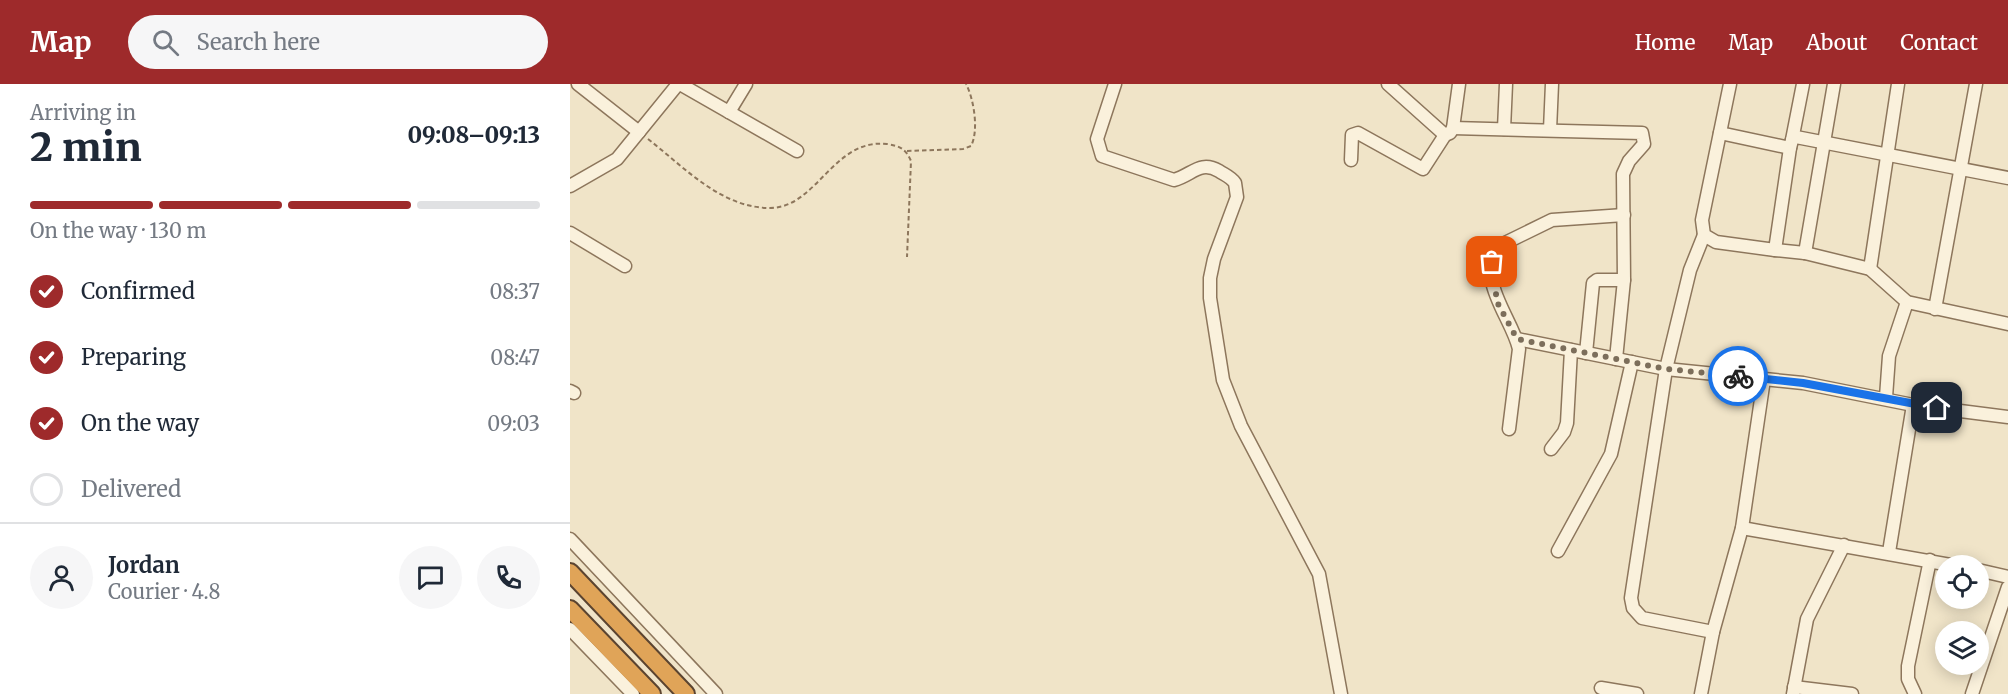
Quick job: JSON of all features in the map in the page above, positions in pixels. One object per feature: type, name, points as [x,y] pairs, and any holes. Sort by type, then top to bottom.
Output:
[{"type":"highway","points":[[570,572],[686,694]]},
{"type":"highway","points":[[570,609],[652,694]]},
{"type":"street","points":[[578,84],[639,132]]},
{"type":"street","points":[[570,186],[611,163],[679,84],[797,152]]},
{"type":"street","points":[[729,112],[746,84]]},
{"type":"street","points":[[1116,84],[1097,139],[1102,156],[1174,180],[1202,166],[1211,166],[1235,183],[1237,197],[1214,259],[1210,278],[1210,298],[1223,380],[1240,426],[1319,574],[1341,694]]},
{"type":"street","points":[[1388,84],[1449,131],[1504,129],[1642,134],[1644,144],[1625,167],[1624,280],[1616,358]]},
{"type":"street","points":[[1351,160],[1352,135],[1358,133],[1423,169],[1449,131],[1459,84]]},
{"type":"street","points":[[1504,129],[1506,84]]},
{"type":"street","points":[[1550,130],[1552,84]]},
{"type":"street","points":[[1713,632],[1642,618],[1633,608],[1631,598],[1666,369],[1690,270],[1704,235],[1702,220],[1730,84]]},
{"type":"street","points":[[1775,250],[1791,144],[1803,84]]},
{"type":"street","points":[[1805,253],[1834,84]]},
{"type":"street","points":[[1870,269],[1898,84]]},
{"type":"street","points":[[1935,309],[1976,84]]},
{"type":"street","points":[[1720,133],[1791,144]]},
{"type":"street","points":[[1791,144],[1797,137],[1824,141],[2008,178]]},
{"type":"street","points":[[1509,429],[1520,359],[1517,339],[1494,292],[1492,262],[1495,252],[1501,245],[1552,220],[1624,215]]},
{"type":"street","points":[[570,233],[625,266]]},
{"type":"street","points":[[1704,235],[1716,242],[1805,253],[1870,269],[1907,302],[2008,324]]},
{"type":"street","points":[[1586,353],[1593,283],[1597,280],[1624,280]]},
{"type":"street","points":[[1886,397],[1888,356],[1907,302]]},
{"type":"street","points":[[1517,339],[1666,369],[1764,379],[1886,397],[1913,405],[2008,417]]},
{"type":"street","points":[[1551,449],[1564,432],[1567,423],[1570,350]]},
{"type":"street","points":[[1558,551],[1606,465],[1615,439],[1632,362]]},
{"type":"street","points":[[1701,694],[1713,632],[1742,528],[1764,379]]},
{"type":"street","points":[[1889,552],[1913,405]]},
{"type":"street","points":[[1742,528],[1935,561]]},
{"type":"street","points":[[570,539],[716,694]]},
{"type":"street","points":[[1844,545],[1807,619],[1793,690],[1852,694]]},
{"type":"street","points":[[1915,694],[1908,679],[1908,666],[1930,560]]},
{"type":"street","points":[[1989,573],[2008,577]]},
{"type":"street","points":[[1972,694],[2008,587]]},
{"type":"street","points":[[570,629],[633,694]]},
{"type":"street","points":[[1601,688],[1637,694]]},
{"type":"path","points":[[639,132],[714,191],[730,200],[768,208],[783,207],[800,198],[843,157],[864,146],[883,144],[899,146],[907,151],[963,149],[971,146],[975,139],[971,94],[966,84]]},
{"type":"path","points":[[907,151],[911,161],[907,257]]},
{"type":"way so far","points":[[1492,262],[1497,302],[1517,339],[1666,369],[1738,376]]},
{"type":"route","points":[[1738,376],[1803,383],[1937,408]]}]
